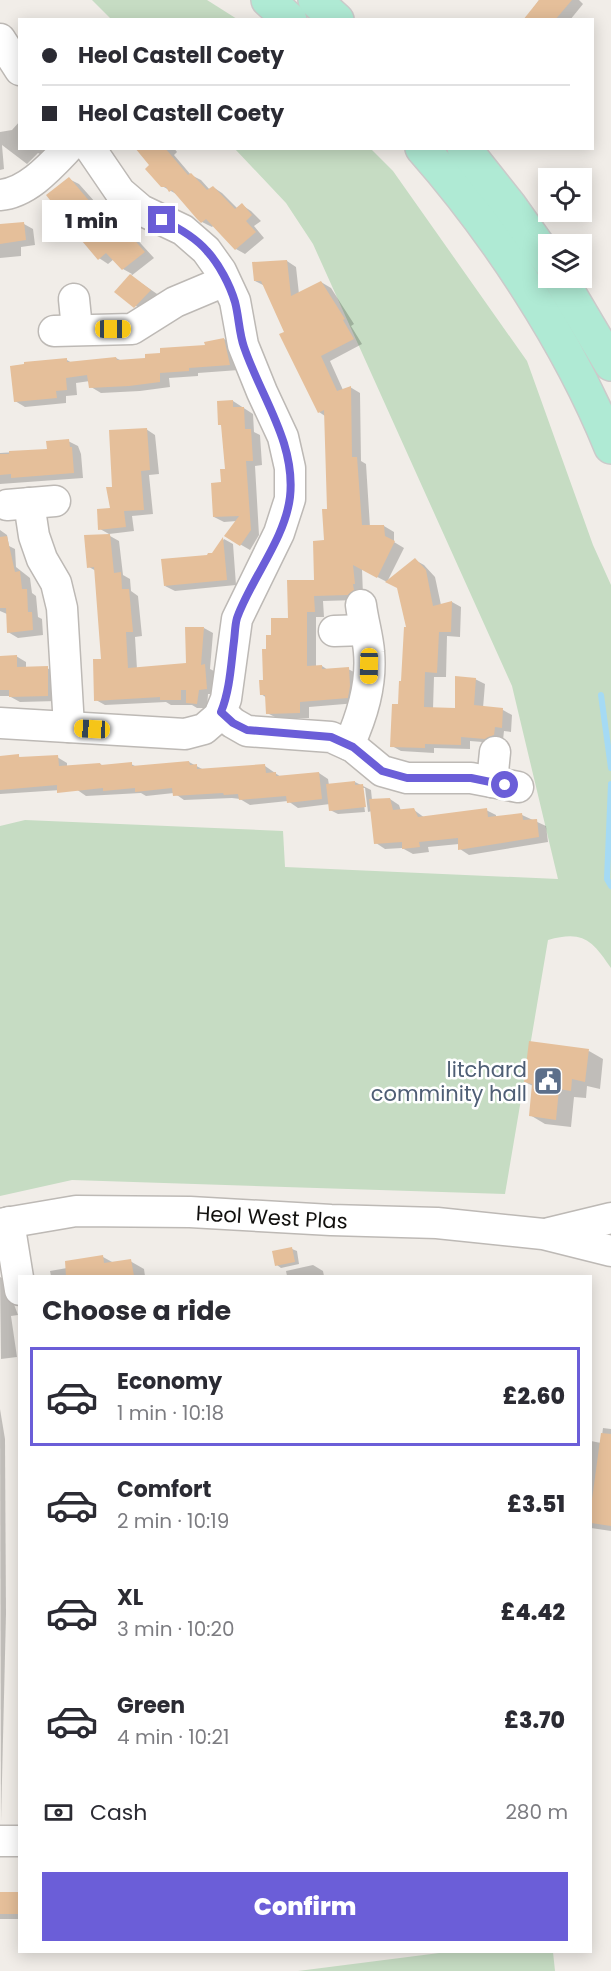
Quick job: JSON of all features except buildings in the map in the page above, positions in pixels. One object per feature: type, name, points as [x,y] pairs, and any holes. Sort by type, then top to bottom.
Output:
[{"type":"main road","points":[[268,0],[288,18]]},
{"type":"main road","points":[[315,0],[335,18]]},
{"type":"main road","points":[[424,150],[513,267],[561,345],[611,447]]},
{"type":"main road","points":[[466,150],[538,245]]},
{"type":"main road","points":[[566,288],[611,364]]},
{"type":"street","points":[[0,39],[18,67]]},
{"type":"street","points":[[0,195],[10,195],[35,180],[66,150]]},
{"type":"street","points":[[0,723],[185,734],[204,729],[219,716],[226,699],[237,620],[279,533],[290,499],[290,468],[283,437],[243,345],[235,301],[225,281],[206,250],[183,230],[141,210],[120,192],[91,150]]},
{"type":"street","points":[[74,299],[66,330],[132,329],[175,302],[225,281]]},
{"type":"street","points":[[31,503],[34,536],[42,559],[56,584],[62,608],[69,727]]},
{"type":"street","points":[[334,631],[363,617],[369,651],[369,681],[359,722],[349,745]]},
{"type":"street","points":[[221,712],[233,723],[247,730],[331,737],[349,745],[382,771],[407,778],[471,778],[505,785],[495,752]]},
{"type":"street","name":"Heol West Plas","points":[[4,1223],[76,1211],[167,1211],[437,1223],[543,1234],[611,1251]]},
{"type":"street","name":"Heol West Plas","points":[[543,1234],[611,1218]]},
{"type":"street","points":[[4,1223],[18,1282]]},
{"type":"street","points":[[0,1841],[18,1841]]},
{"type":"green space","points":[[92,0],[207,0],[235,18],[110,18]]},
{"type":"green space","points":[[236,150],[372,150],[393,171],[527,361],[593,545],[611,585],[611,968],[598,950],[586,940],[570,936],[548,940],[505,1194],[72,1180],[0,1196],[0,826],[25,820],[283,831],[285,867],[558,879],[512,686],[313,244],[286,203]]},
{"type":"green space","points":[[439,1953],[553,1953],[555,1971],[298,1971]]},
{"type":"waterway","points":[[601,695],[611,768]]},
{"type":"waterway","points":[[611,784],[607,879],[611,886]]},
{"type":"place","name":"litchard comminity hall","points":[[548,1081]]},
{"type":"route","points":[[162,220],[183,230],[195,240],[206,250],[221,271],[235,301],[243,345],[283,437],[290,468],[290,499],[279,533],[237,620],[226,699],[221,712],[233,723],[247,730],[331,737],[353,747],[382,771],[407,778],[471,778],[505,785]]}]
